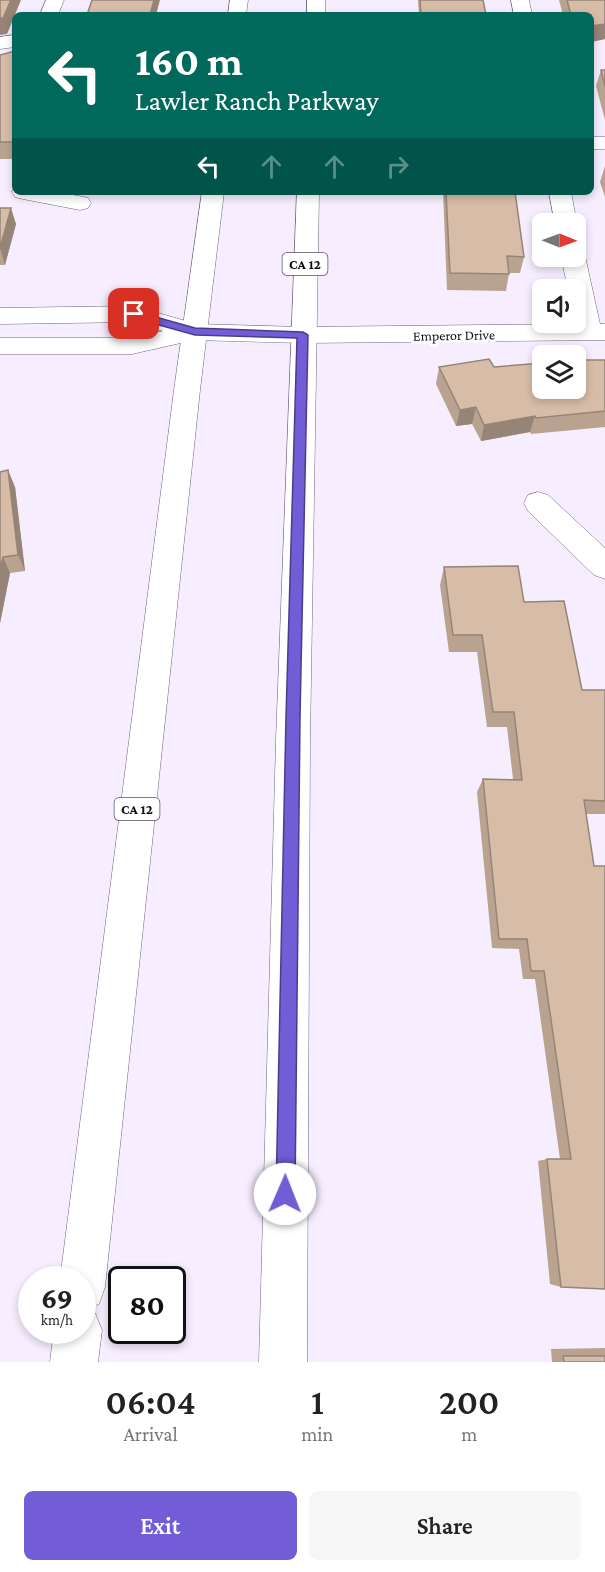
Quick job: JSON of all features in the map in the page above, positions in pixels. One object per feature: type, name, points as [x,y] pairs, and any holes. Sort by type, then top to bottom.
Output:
[{"type":"main road","points":[[39,195],[80,203]]},
{"type":"main road","name":"CA 12","points":[[84,1266],[213,195]]},
{"type":"main road","name":"CA 12","points":[[283,1362],[293,740],[308,195]]},
{"type":"main road","points":[[561,195],[564,213]]},
{"type":"main road","points":[[576,267],[597,332]]},
{"type":"main road","points":[[0,316],[134,314],[195,332]]},
{"type":"main road","points":[[0,346],[132,346],[195,332]]},
{"type":"main road","name":"Emperor Drive","points":[[195,332],[303,335],[597,332]]},
{"type":"main road","points":[[538,503],[605,567]]},
{"type":"main road","points":[[74,1362],[76,1344]]},
{"type":"building","points":[[0,0],[11,0],[3,18],[0,18]]},
{"type":"building","points":[[92,0],[154,0],[151,12],[88,12]]},
{"type":"building","points":[[420,0],[483,0],[485,12],[421,12]]},
{"type":"building","points":[[567,0],[605,0],[605,24],[594,26],[594,12],[570,12]]},
{"type":"building","points":[[12,52],[12,142],[0,142],[0,55]]},
{"type":"building","points":[[601,70],[605,70],[605,86]]},
{"type":"building","points":[[446,195],[515,195],[524,257],[507,256],[509,274],[450,273]]},
{"type":"building","points":[[0,208],[11,208],[0,248]]},
{"type":"building","points":[[489,359],[494,367],[532,364],[532,399],[586,399],[586,360],[605,360],[605,411],[536,418],[535,416],[484,425],[476,407],[460,410],[439,367]]},
{"type":"building","points":[[8,470],[18,555],[3,557],[0,570],[0,472]]},
{"type":"building","points":[[518,566],[524,602],[564,601],[582,690],[605,690],[605,801],[584,800],[594,866],[605,866],[605,1289],[561,1287],[547,1159],[571,1159],[544,971],[531,971],[527,939],[499,939],[483,779],[522,780],[514,712],[493,712],[482,635],[453,635],[444,567]]},
{"type":"building","points":[[563,1356],[605,1356],[605,1362],[564,1362]]},
{"type":"route","points":[[134,314],[195,332],[303,335],[293,717],[285,1194]]}]
